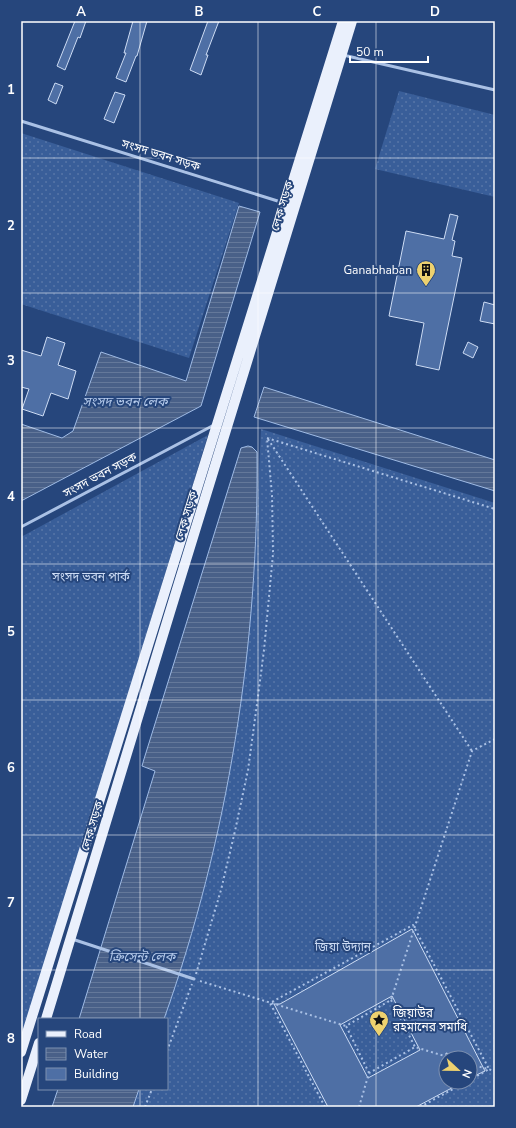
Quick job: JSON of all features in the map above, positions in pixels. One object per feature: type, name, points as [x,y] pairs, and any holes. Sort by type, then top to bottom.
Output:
[{"type":"main road","points":[[21,1052],[217,424],[291,205],[343,21]]},
{"type":"main road","name":"লেক সড়ক","points":[[46,1018],[230,418],[291,205],[352,21]]},
{"type":"main road","points":[[21,1100],[38,1046]]},
{"type":"lane","points":[[342,54],[495,90]]},
{"type":"lane","name":"সংসদ ভবন সড়ক","points":[[21,121],[291,205]]},
{"type":"lane","name":"সংসদ ভবন সড়ক","points":[[21,527],[230,418]]},
{"type":"lane","points":[[72,938],[194,979]]},
{"type":"path","points":[[267,438],[495,509]]},
{"type":"path","points":[[267,438],[472,751]]},
{"type":"path","points":[[168,1048],[194,979],[221,890],[248,770],[264,650],[273,554],[272,495],[267,438]]},
{"type":"path","points":[[194,979],[346,1026],[391,1000],[472,751],[495,739]]},
{"type":"path","points":[[270,1003],[413,925],[489,1069]]},
{"type":"path","points":[[391,1000],[415,1047],[438,1054]]},
{"type":"path","points":[[270,1003],[325,1107]]},
{"type":"path","points":[[346,1026],[369,1073]]},
{"type":"path","points":[[358,1107],[369,1073],[415,1047]]},
{"type":"path","points":[[478,1066],[495,1071]]},
{"type":"path","points":[[478,1075],[489,1069]]},
{"type":"path","points":[[145,1107],[152,1090]]},
{"type":"path","points":[[420,1107],[451,1090]]},
{"type":"green space","points":[[399,91],[495,115],[495,197],[375,169]]},
{"type":"green space","points":[[21,133],[239,203],[189,358],[21,304]]},
{"type":"green space","name":"জিয়া উদ্যান","points":[[261,429],[495,503],[495,1107],[131,1107],[137,1090],[168,1090],[168,1018],[163,1018],[254,580]]},
{"type":"green space","name":"সংসদ ভবন পার্ক","points":[[208,435],[21,1040],[21,537]]},
{"type":"water","name":"সংসদ ভবন লেক","points":[[239,206],[260,212],[201,406],[21,501],[21,424],[62,438],[73,431],[101,352],[186,381]]},
{"type":"water","points":[[264,387],[495,460],[495,491],[254,417]]},
{"type":"water","name":"ক্রিসেন্ট লেক","points":[[248,446],[252,447],[257,452],[256,524],[252,596],[245,668],[235,740],[222,811],[206,881],[186,951],[164,1018],[79,1018],[155,771],[142,766],[241,448]]},
{"type":"water","points":[[58,1090],[139,1090],[133,1107],[52,1107]]},
{"type":"building","points":[[75,21],[86,21],[65,70],[57,66]]},
{"type":"building","points":[[133,21],[147,21],[137,56],[126,82],[116,78],[126,53],[124,53]]},
{"type":"building","points":[[208,21],[219,21],[206,55],[208,55],[201,75],[190,70]]},
{"type":"building","points":[[55,83],[63,86],[56,104],[48,100]]},
{"type":"building","points":[[115,92],[125,95],[114,123],[104,119]]},
{"type":"building","name":"Ganabhaban","points":[[450,214],[458,216],[452,240],[455,241],[452,256],[462,258],[439,370],[416,365],[424,323],[389,316],[406,231],[444,239]]},
{"type":"building","points":[[484,302],[495,305],[495,324],[480,321]]},
{"type":"building","points":[[47,337],[65,343],[58,365],[76,371],[68,399],[51,393],[43,416],[22,409],[29,389],[21,387],[21,350],[41,356]]},
{"type":"building","points":[[468,342],[478,347],[473,358],[463,353]]},
{"type":"building","points":[[412,929],[474,1050],[438,1050],[438,1090],[448,1090],[416,1107],[328,1107],[274,1004],[280,1004]],"holes":[[[392,996],[420,1050],[368,1078],[340,1025]]]},
{"type":"building","points":[[478,1057],[485,1071],[478,1074]]},
{"type":"place","name":"Ganabhaban","points":[[426,287]]},
{"type":"place","name":"জিয়াউর রহমানের সমাধি","points":[[379,1037]]}]
